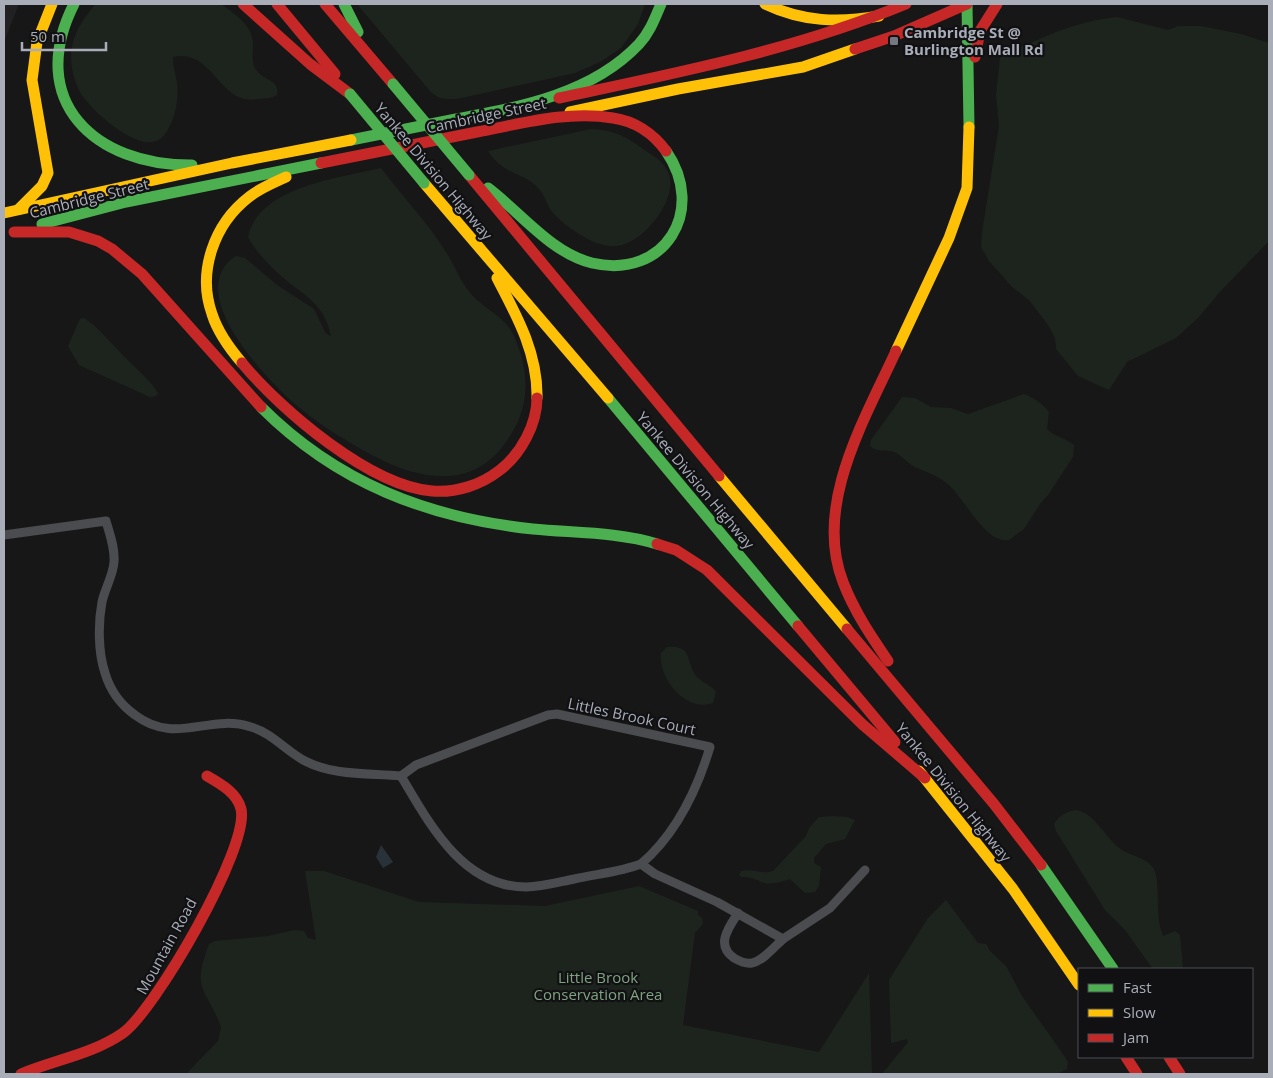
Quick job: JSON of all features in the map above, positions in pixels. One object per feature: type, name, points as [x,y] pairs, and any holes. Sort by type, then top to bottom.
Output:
[{"type":"main road","points":[[19,209],[42,186],[48,173],[32,80],[37,42],[52,4]]},
{"type":"main road","points":[[74,4],[63,24],[59,37],[56,74],[68,106],[85,129],[110,148],[145,160],[175,165],[232,163]]},
{"type":"main road","points":[[243,4],[310,64],[350,94]]},
{"type":"main road","name":"Yankee Division Highway","points":[[277,4],[424,183],[586,372],[925,778],[1012,889],[1078,984]]},
{"type":"main road","name":"Yankee Division Highway","points":[[325,4],[394,84],[589,322],[941,740],[1049,875],[1112,968]]},
{"type":"main road","points":[[344,4],[375,62]]},
{"type":"main road","points":[[529,105],[601,75],[626,59],[649,33],[661,4]]},
{"type":"main road","points":[[765,4],[789,14],[821,22],[850,22],[880,16]]},
{"type":"main road","name":"Cambridge Street","points":[[4,213],[232,163],[529,105],[768,53],[840,31],[906,4]]},
{"type":"main road","points":[[941,740],[865,628],[849,599],[837,564],[834,527],[838,490],[847,458],[963,204],[969,176],[967,4]]},
{"type":"main road","name":"Cambridge Street","points":[[9,234],[126,202],[320,164],[678,89],[804,67],[894,36],[967,4]]},
{"type":"main road","points":[[968,126],[976,46],[986,18],[997,4]]},
{"type":"main road","points":[[469,175],[512,205],[560,247],[590,263],[612,267],[631,265],[652,256],[664,247],[676,231],[681,219],[684,188],[681,174],[672,158],[654,136],[634,124],[608,117],[582,116],[533,120]]},
{"type":"main road","points":[[320,164],[258,191],[243,201],[230,216],[212,247],[207,266],[206,296],[210,311],[229,345],[254,376],[277,400],[310,428],[328,442],[374,470],[430,491],[467,488],[503,470],[515,457],[532,425],[536,406],[537,386],[536,367],[532,349],[486,256]]},
{"type":"main road","points":[[9,234],[64,230],[86,236],[123,256],[142,274],[269,415],[323,457],[375,488],[417,506],[466,519],[638,539],[661,544],[684,554],[718,579],[862,724],[925,778]]},
{"type":"main road","name":"Mountain Road","points":[[21,1074],[95,1048],[111,1040],[134,1024],[154,1000],[183,950],[239,838],[242,816],[237,800],[224,785],[207,776]]},
{"type":"main road","points":[[1127,1058],[1137,1074]]},
{"type":"main road","points":[[1170,1058],[1180,1074]]},
{"type":"street","points":[[4,535],[106,521],[114,545],[114,562],[103,600],[100,619],[105,673],[113,692],[122,704],[144,722],[159,728],[179,730],[222,723],[243,724],[266,732],[294,754],[320,767],[336,771],[401,776],[435,832],[450,850],[465,864],[491,879],[512,886],[539,886],[641,864],[655,874],[738,913],[783,939]]},
{"type":"street","name":"Littles Brook Court","points":[[401,776],[416,765],[548,715],[557,714],[710,747],[701,776],[682,814],[649,857],[641,864]]},
{"type":"street","points":[[738,913],[726,931],[724,941],[726,950],[738,960],[752,963],[759,960],[783,939],[830,908],[865,870]]},
{"type":"shaded area","points":[[4,4],[19,4],[4,42]]},
{"type":"shaded area","points":[[381,845],[393,862],[383,868],[376,857]]},
{"type":"green space","points":[[95,4],[221,4],[247,27],[252,37],[253,63],[260,74],[274,83],[277,95],[268,98],[245,99],[234,95],[208,68],[198,61],[187,57],[173,57],[177,96],[174,117],[168,129],[156,141],[145,142],[132,138],[106,121],[95,110],[80,92],[74,79],[71,57],[73,43],[79,27]]},
{"type":"green space","points":[[357,4],[645,4],[638,24],[621,48],[600,62],[575,73],[457,99],[446,99],[430,91]]},
{"type":"green space","points":[[1117,17],[1168,30],[1178,26],[1201,26],[1241,34],[1269,43],[1269,241],[1218,294],[1198,318],[1176,338],[1127,362],[1109,390],[1078,376],[1056,349],[1055,338],[1048,325],[1029,300],[1012,287],[989,261],[981,247],[999,126],[996,95],[1000,58],[1012,50],[1065,29],[1096,20]]},
{"type":"green space","points":[[591,129],[613,132],[631,141],[659,160],[665,166],[669,175],[669,195],[658,216],[642,234],[625,244],[608,246],[596,243],[569,227],[554,214],[542,193],[533,183],[508,170],[494,159],[488,151]]},
{"type":"green space","points":[[381,168],[439,241],[471,294],[500,318],[510,329],[523,361],[526,387],[522,412],[517,424],[510,436],[491,459],[466,473],[438,476],[406,470],[371,455],[321,424],[287,397],[260,368],[232,329],[222,308],[218,289],[222,271],[236,256],[245,258],[277,285],[314,309],[325,332],[331,337],[319,308],[269,265],[248,237],[255,220],[267,207],[283,196],[323,181]]},
{"type":"green space","points":[[84,318],[98,329],[149,381],[158,393],[156,396],[150,397],[79,365],[68,346],[80,319]]},
{"type":"green space","points":[[1024,394],[1038,401],[1049,412],[1047,429],[1074,445],[1073,457],[1024,529],[1009,540],[1000,539],[984,528],[950,486],[942,480],[913,466],[897,453],[878,450],[870,446],[871,440],[902,397],[915,398],[931,407],[951,408],[968,414]]},
{"type":"green space","points":[[667,647],[676,647],[685,652],[693,672],[716,692],[713,703],[703,705],[693,703],[676,691],[664,673],[661,663],[661,653]]},
{"type":"green space","points":[[1076,810],[1088,815],[1118,847],[1150,864],[1154,869],[1157,883],[1158,914],[1163,936],[1175,931],[1180,935],[1183,968],[1152,968],[1125,930],[1105,910],[1056,831],[1054,824],[1058,818]]},
{"type":"green space","points":[[819,817],[847,817],[855,820],[845,839],[826,844],[814,858],[814,863],[821,867],[819,886],[815,892],[805,893],[790,879],[768,883],[739,875],[741,871],[745,870],[773,871],[806,836],[809,828]]},
{"type":"green space","name":"Little Brook Conservation Area","points":[[305,871],[324,871],[419,902],[545,906],[639,886],[698,911],[698,915],[702,918],[703,924],[695,933],[683,1025],[819,1052],[869,973],[872,1074],[186,1074],[218,1041],[221,1027],[201,981],[201,971],[209,944],[215,941],[268,936],[294,930],[304,931],[308,938],[316,940]]},
{"type":"green space","points":[[946,900],[978,943],[986,944],[990,951],[1006,966],[1022,996],[1065,1057],[1068,1063],[1067,1069],[1057,1074],[882,1074],[908,1042],[907,1039],[891,1043],[889,980],[928,918]]},
{"type":"traffic: fast","points":[[74,4],[61,39],[58,70],[64,98],[78,121],[99,140],[126,154],[157,162],[192,165]]},
{"type":"traffic: fast","points":[[344,4],[358,32]]},
{"type":"traffic: fast","points":[[351,140],[505,109],[554,96],[577,87],[600,75],[639,44],[649,30],[661,4]]},
{"type":"traffic: fast","points":[[967,4],[969,127]]},
{"type":"traffic: fast","points":[[393,84],[469,175]]},
{"type":"traffic: fast","points":[[350,94],[424,183]]},
{"type":"traffic: fast","points":[[488,188],[537,231],[577,258],[592,263],[618,265],[640,261],[658,251],[672,236],[680,217],[682,196],[678,173],[666,151]]},
{"type":"traffic: fast","points":[[42,224],[126,202],[321,163]]},
{"type":"traffic: fast","points":[[608,398],[798,626]]},
{"type":"traffic: fast","points":[[261,407],[290,434],[321,457],[353,476],[421,506],[494,524],[611,535],[657,544]]},
{"type":"traffic: fast","points":[[1041,865],[1112,968]]},
{"type":"traffic: slow","points":[[19,209],[42,186],[48,173],[32,80],[37,42],[52,4]]},
{"type":"traffic: slow","points":[[765,4],[807,18],[850,20],[879,16]]},
{"type":"traffic: slow","points":[[570,112],[678,89],[803,67],[855,49]]},
{"type":"traffic: slow","points":[[896,351],[949,238],[967,188],[969,127]]},
{"type":"traffic: slow","points":[[4,213],[232,163],[351,140]]},
{"type":"traffic: slow","points":[[242,363],[225,340],[212,314],[208,298],[208,266],[218,235],[226,221],[237,208],[258,191],[286,177]]},
{"type":"traffic: slow","points":[[424,183],[608,398]]},
{"type":"traffic: slow","points":[[497,278],[525,336],[534,366],[537,398]]},
{"type":"traffic: slow","points":[[719,476],[847,629]]},
{"type":"traffic: slow","points":[[919,771],[1013,889],[1078,984]]},
{"type":"traffic: jam","points":[[243,4],[310,64],[350,94]]},
{"type":"traffic: jam","points":[[277,4],[335,74]]},
{"type":"traffic: jam","points":[[325,4],[393,84]]},
{"type":"traffic: jam","points":[[559,98],[735,59],[821,35],[906,4]]},
{"type":"traffic: jam","points":[[855,49],[894,36],[967,4]]},
{"type":"traffic: jam","points":[[975,57],[980,31],[997,4]]},
{"type":"traffic: jam","points":[[321,163],[527,122],[579,116],[613,118],[636,125],[649,133],[666,151]]},
{"type":"traffic: jam","points":[[469,175],[719,476]]},
{"type":"traffic: jam","points":[[14,232],[69,232],[98,241],[112,249],[142,274],[261,407]]},
{"type":"traffic: jam","points":[[888,661],[869,633],[847,593],[835,553],[834,523],[838,493],[847,463],[870,405],[896,351]]},
{"type":"traffic: jam","points":[[242,363],[279,402],[328,443],[382,476],[408,486],[432,491],[450,491],[468,487],[485,480],[508,463],[521,447],[531,428],[537,398]]},
{"type":"traffic: jam","points":[[657,544],[676,550],[707,570],[862,724],[925,778]]},
{"type":"traffic: jam","points":[[798,626],[895,742]]},
{"type":"traffic: jam","points":[[847,629],[994,804],[1041,865]]},
{"type":"traffic: jam","points":[[21,1074],[86,1052],[123,1033],[138,1018],[177,962],[216,891],[231,857],[240,829],[241,809],[236,798],[223,786],[207,776]]},
{"type":"traffic: jam","points":[[1127,1058],[1137,1074]]},
{"type":"traffic: jam","points":[[1170,1058],[1180,1074]]},
{"type":"place","name":"Cambridge St @ Burlington Mall Rd","points":[[894,41]]}]
